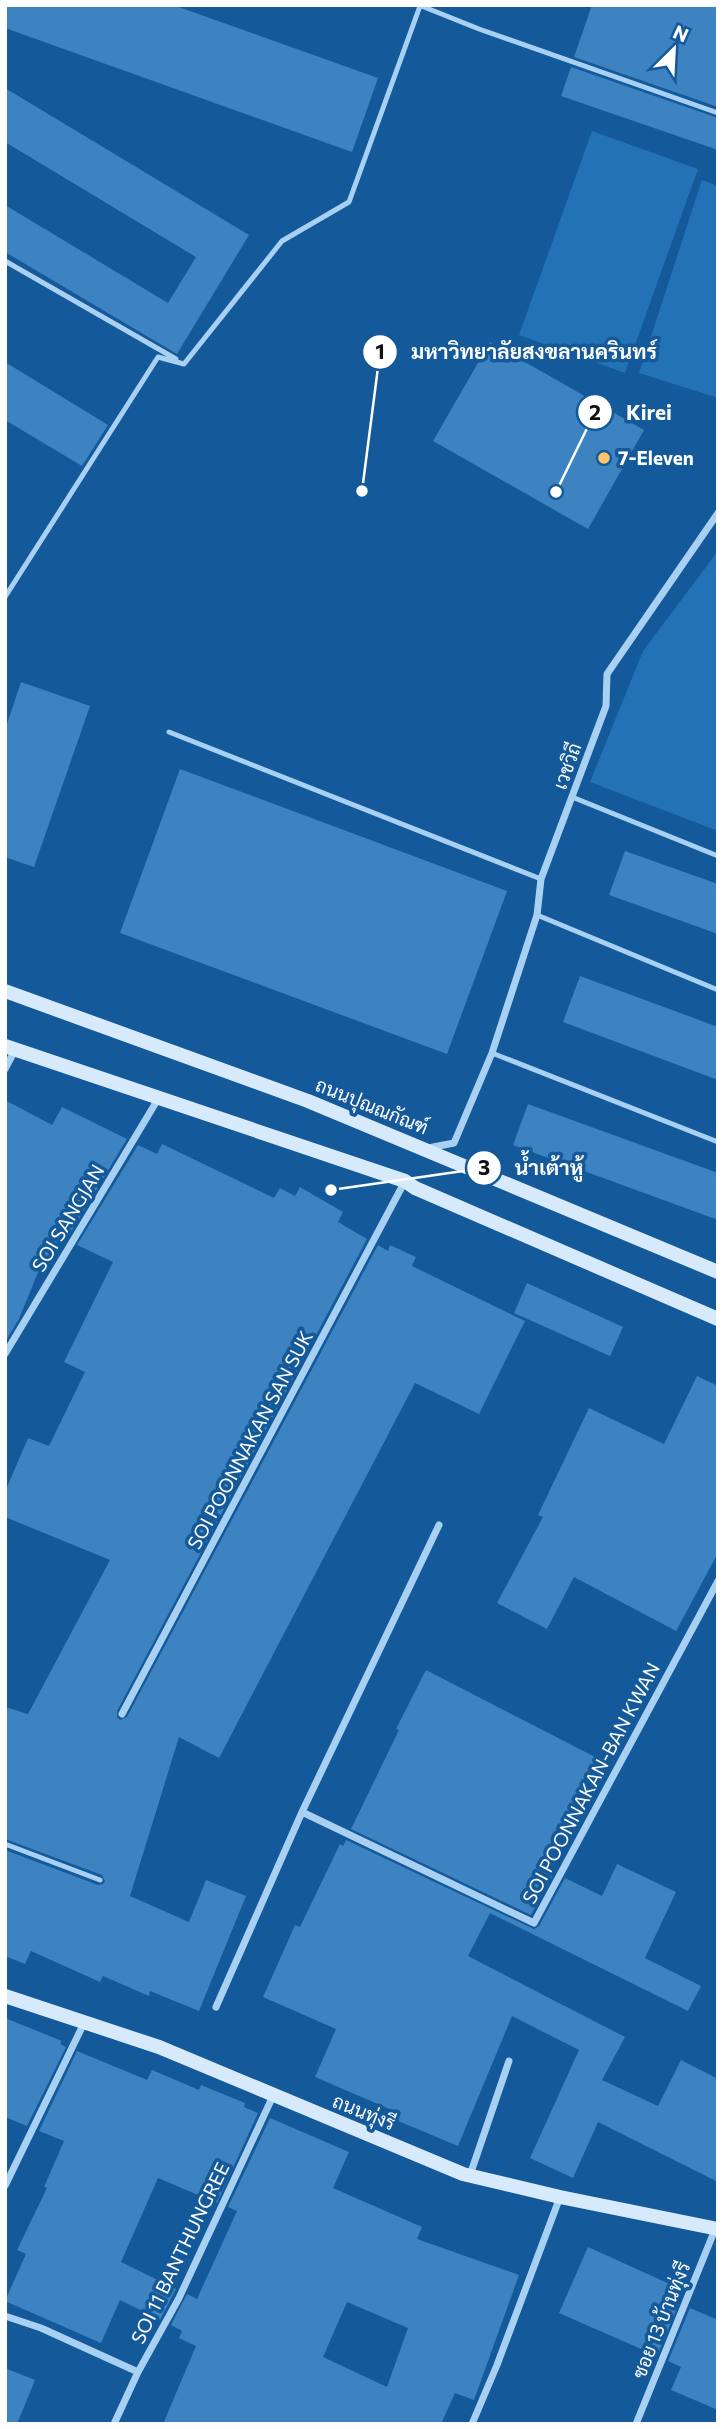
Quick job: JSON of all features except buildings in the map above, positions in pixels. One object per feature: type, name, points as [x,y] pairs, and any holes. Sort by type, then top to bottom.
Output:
[{"type":"street","name":"เวชวิถี","points":[[424,1149],[454,1143],[492,1053],[537,915],[541,878],[606,706],[607,674],[718,513]]},
{"type":"street","name":"ถนนปุณณกัณฑ์","points":[[5,991],[308,1101],[718,1272]]},
{"type":"street","points":[[5,1069],[10,1048],[405,1181],[512,1232],[718,1319]]},
{"type":"street","name":"SOI SANGJAN","points":[[5,1354],[158,1099]]},
{"type":"street","name":"SOI POONNAKAN SAN SUK","points":[[122,1714],[405,1181]]},
{"type":"street","points":[[216,2007],[302,1812],[439,1525]]},
{"type":"street","name":"SOI POONNAKAN-BAN KWAN","points":[[302,1812],[534,1923],[718,1581]]},
{"type":"street","name":"ถนนทุ่งรี","points":[[5,1996],[159,2047],[469,2176],[560,2197],[717,2227]]},
{"type":"street","points":[[5,2186],[84,2024]]},
{"type":"street","points":[[469,2176],[509,2061]]},
{"type":"street","name":"SOI 11 BANTHUNGREE","points":[[114,2424],[138,2372],[179,2298],[273,2096]]},
{"type":"street","points":[[472,2424],[560,2197]]},
{"type":"street","name":"ซอย 13 บ้านทุ่งรี","points":[[636,2424],[717,2227]]},
{"type":"street","points":[[5,2316],[41,2328],[138,2372]]},
{"type":"lane","points":[[184,363],[282,241],[349,202],[420,5],[479,29],[718,113]]},
{"type":"lane","points":[[5,261],[184,363]]},
{"type":"lane","points":[[5,597],[158,357],[184,363]]},
{"type":"lane","points":[[169,732],[541,878]]},
{"type":"lane","points":[[572,797],[718,856]]},
{"type":"lane","points":[[537,915],[718,990]]},
{"type":"lane","points":[[492,1053],[718,1142]]},
{"type":"lane","points":[[5,1844],[100,1880]]},
{"type":"shaded area","points":[[592,131],[698,169],[625,373],[519,335]]},
{"type":"shaded area","points":[[702,180],[718,186],[718,398],[639,373]]},
{"type":"shaded area","points":[[718,551],[718,831],[590,782],[643,651]]},
{"type":"place","name":"7-Eleven","points":[[604,458]]},
{"type":"place","name":"มหาวิทยาลัยสงขลานครินทร์","points":[[362,491]]},
{"type":"place","name":"Kirei","points":[[556,492]]},
{"type":"place","name":"น้ำเต้าหู้","points":[[331,1190]]}]
